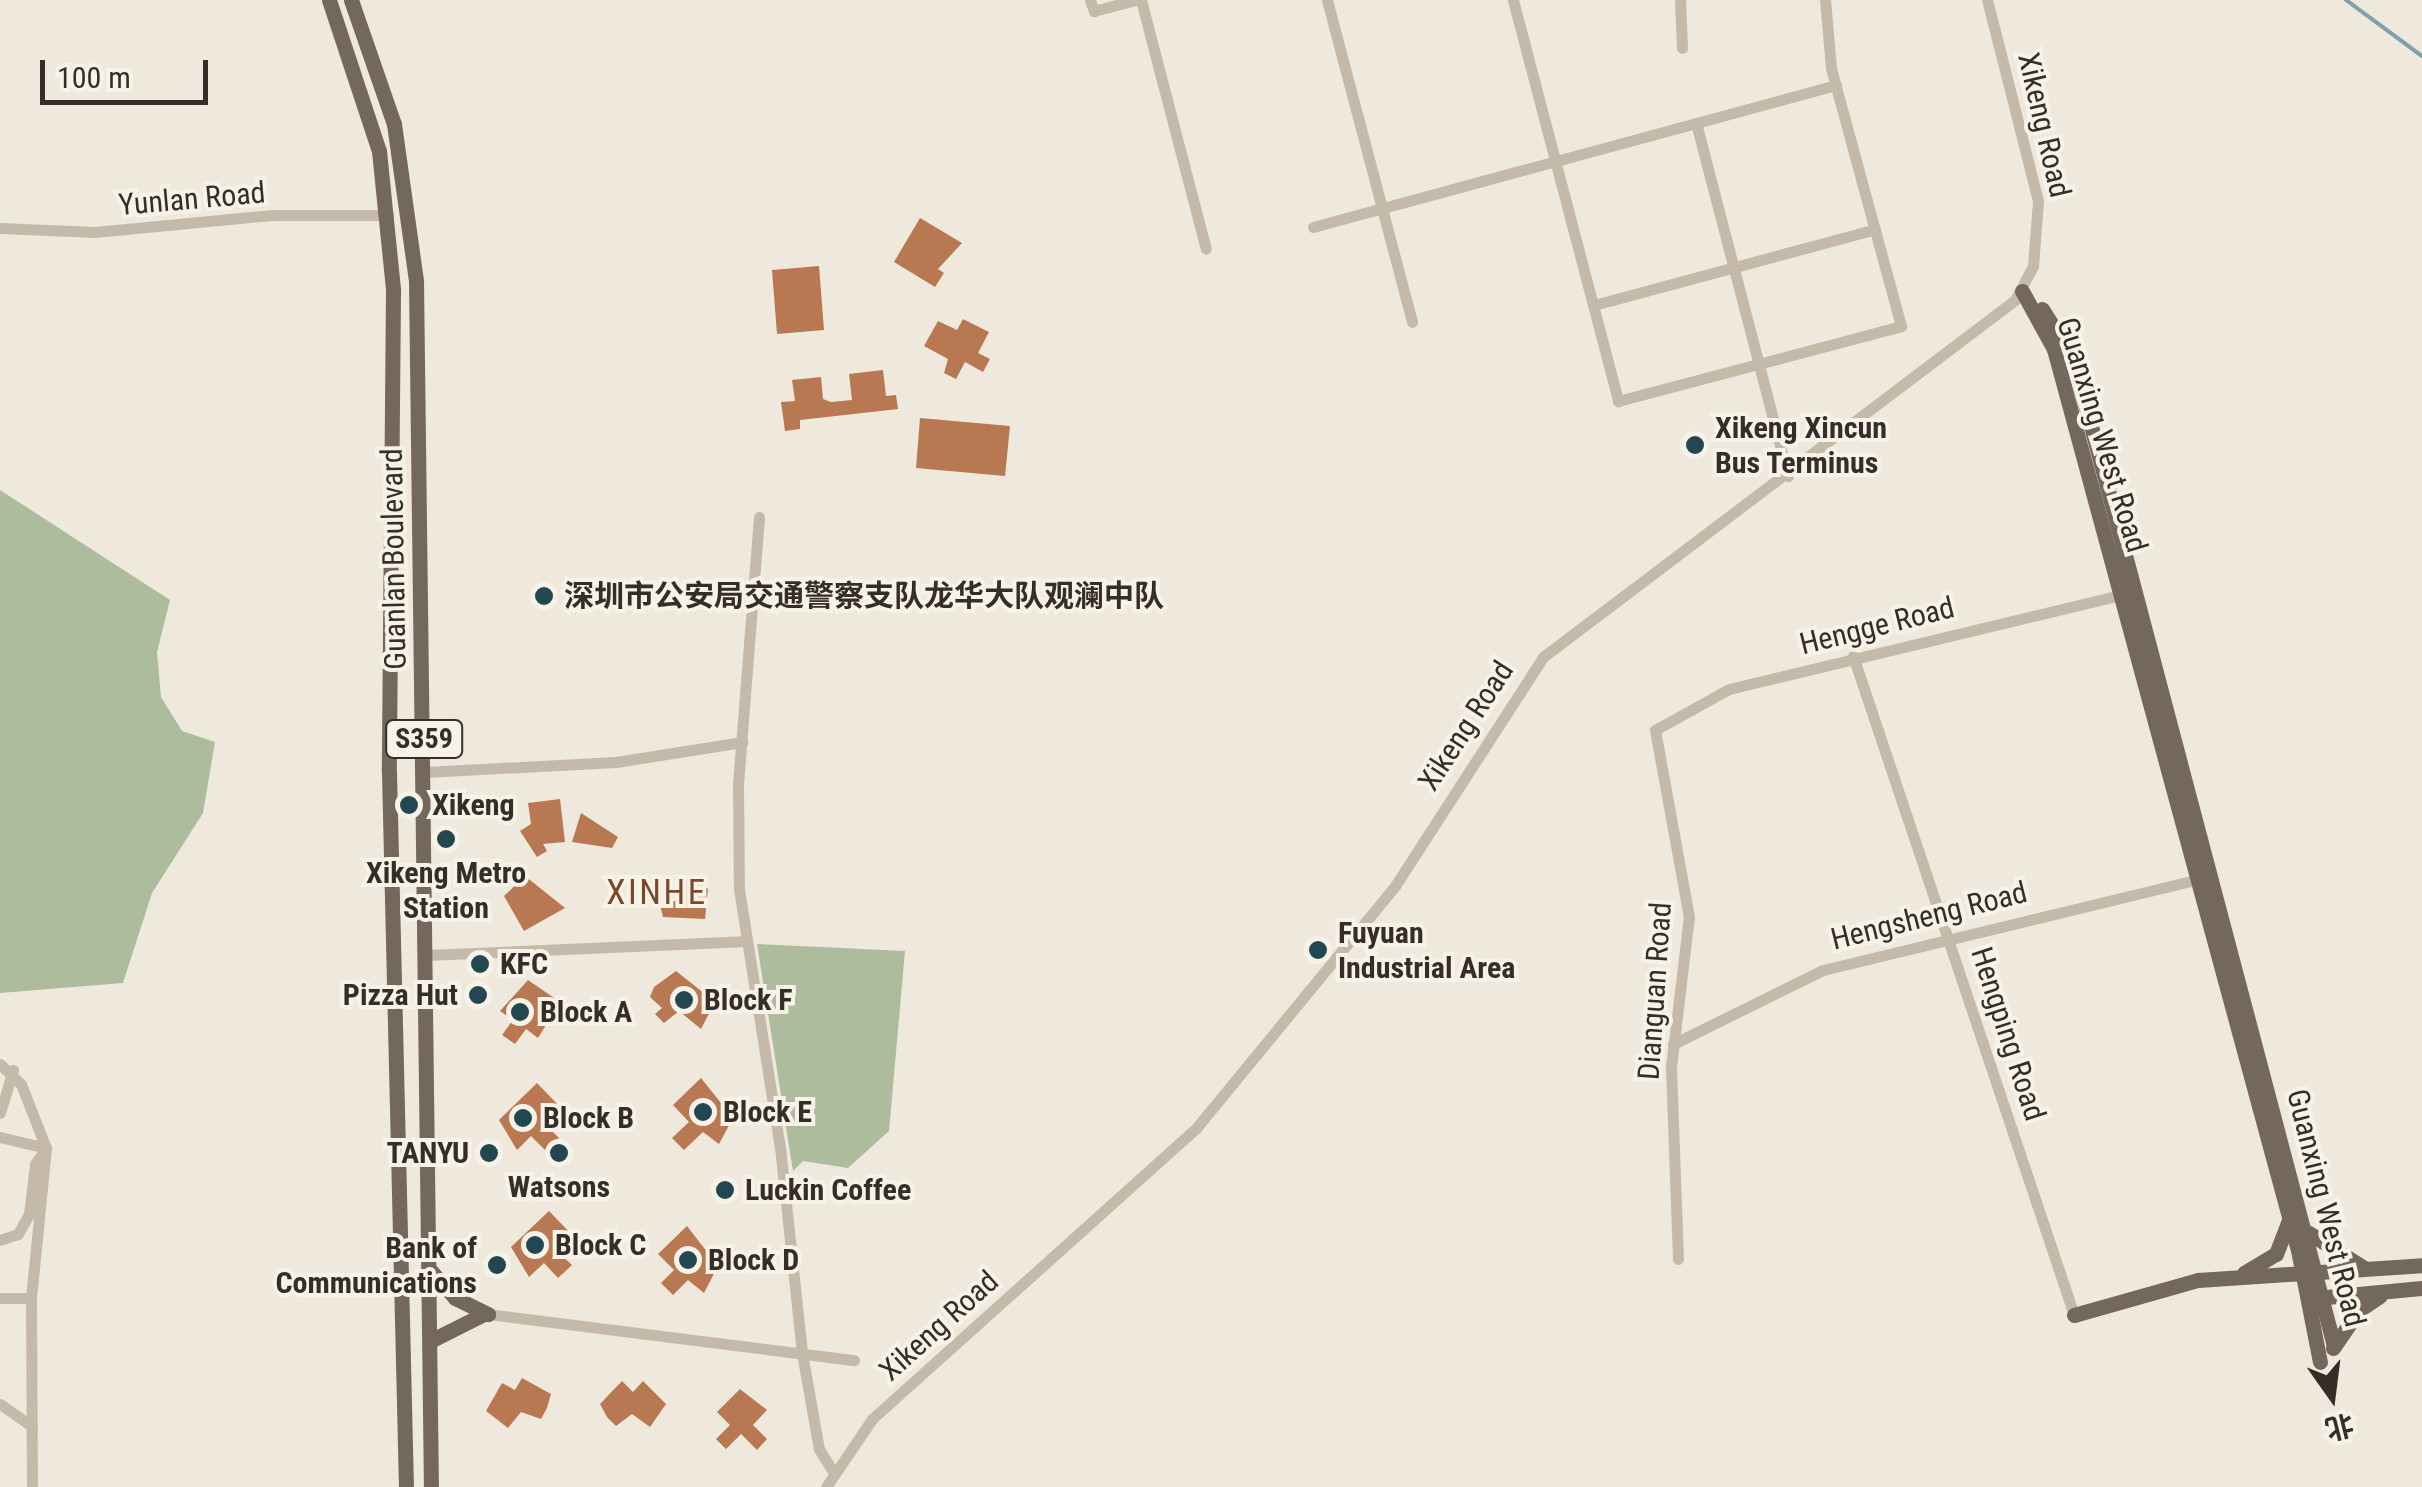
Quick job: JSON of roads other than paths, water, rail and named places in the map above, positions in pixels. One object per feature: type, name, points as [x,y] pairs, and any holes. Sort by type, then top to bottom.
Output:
[{"type":"main road","name":"Guanlan Boulevard","points":[[330,0],[370,114],[388,215],[389,791],[406,1487]]},
{"type":"main road","name":"Guanlan Boulevard","points":[[351,0],[394,124],[412,228],[425,772],[431,1487]]},
{"type":"main road","name":"Guanxing West Road","points":[[2022,291],[2050,337],[2120,595],[2304,1222],[2316,1298],[2334,1346],[2366,1303],[2398,1290]]},
{"type":"main road","name":"Guanxing West Road","points":[[2022,291],[2058,324],[2073,358],[2288,1213],[2311,1276]]},
{"type":"main road","points":[[2224,1278],[2276,1254],[2288,1213]]},
{"type":"main road","points":[[2304,1222],[2344,1260],[2378,1270]]},
{"type":"main road","points":[[2074,1315],[2157,1287],[2224,1278],[2311,1276],[2422,1265]]},
{"type":"main road","points":[[430,1270],[454,1298],[488,1314]]},
{"type":"main road","points":[[2316,1298],[2422,1288]]},
{"type":"main road","points":[[430,1341],[458,1320],[488,1314]]},
{"type":"street","points":[[1090,0],[1094,11],[1138,0],[1206,248]]},
{"type":"street","points":[[1327,0],[1412,322]]},
{"type":"street","points":[[1513,0],[1618,401],[1901,326],[1836,85],[1826,0]]},
{"type":"street","points":[[1680,0],[1682,48]]},
{"type":"street","name":"Xikeng Road","points":[[826,1487],[833,1471],[872,1419],[1198,1126],[1395,886],[1543,657],[1954,354],[2022,291],[2038,238],[2038,201],[1987,0]]},
{"type":"street","points":[[1313,228],[1836,85]]},
{"type":"street","points":[[1696,123],[1788,476]]},
{"type":"street","name":"Yunlan Road","points":[[0,228],[95,232],[272,216],[388,215]]},
{"type":"street","points":[[1594,306],[1874,229]]},
{"type":"street","points":[[760,517],[742,742],[743,941],[780,1147],[802,1354],[819,1449],[833,1471]]},
{"type":"street","name":"Hengge Road","points":[[1654,730],[1729,689],[2120,595]]},
{"type":"street","name":"Hengping Road","points":[[1854,656],[2074,1315]]},
{"type":"street","name":"Dianguan Road","points":[[1654,730],[1689,905],[1672,1044],[1678,1259]]},
{"type":"street","points":[[425,772],[616,762],[742,742]]},
{"type":"street","name":"Hengsheng Road","points":[[1672,1044],[1804,977],[2205,877]]},
{"type":"street","points":[[427,955],[743,941]]},
{"type":"street","points":[[0,1113],[6,1067]]},
{"type":"street","points":[[6,1067],[46,1148],[31,1298],[32,1487]]},
{"type":"street","points":[[0,1137],[46,1148]]},
{"type":"street","points":[[0,1240],[18,1234],[29,1214],[34,1164],[46,1148]]},
{"type":"street","points":[[0,1298],[31,1298]]},
{"type":"street","points":[[488,1314],[854,1360]]},
{"type":"street","points":[[0,1404],[32,1426]]},
{"type":"waterway","points":[[2346,0],[2422,56]]},
{"type":"place","name":"Xikeng Xincun Bus Terminus","points":[[1695,445]]},
{"type":"place","name":"深圳市公安局交通警察支队龙华大队观澜中队","points":[[544,596]]},
{"type":"place","name":"Xikeng","points":[[409,805]]},
{"type":"place","name":"Xikeng Metro Station","points":[[446,839]]},
{"type":"place","name":"Fuyuan Industrial Area","points":[[1318,950]]},
{"type":"place","name":"KFC","points":[[480,964]]},
{"type":"place","name":"Pizza Hut","points":[[478,995]]},
{"type":"place","name":"Block F","points":[[684,1000]]},
{"type":"place","name":"Block A","points":[[520,1012]]},
{"type":"place","name":"Block E","points":[[703,1112]]},
{"type":"place","name":"Block B","points":[[523,1118]]},
{"type":"place","name":"TANYU","points":[[489,1153]]},
{"type":"place","name":"Watsons","points":[[559,1153]]},
{"type":"place","name":"Luckin Coffee","points":[[725,1190]]},
{"type":"place","name":"Block C","points":[[535,1245]]},
{"type":"place","name":"Block D","points":[[688,1260]]},
{"type":"place","name":"Bank of Communications","points":[[497,1265]]},
{"type":"district","name":"XINHE","points":[[657,893]]}]
